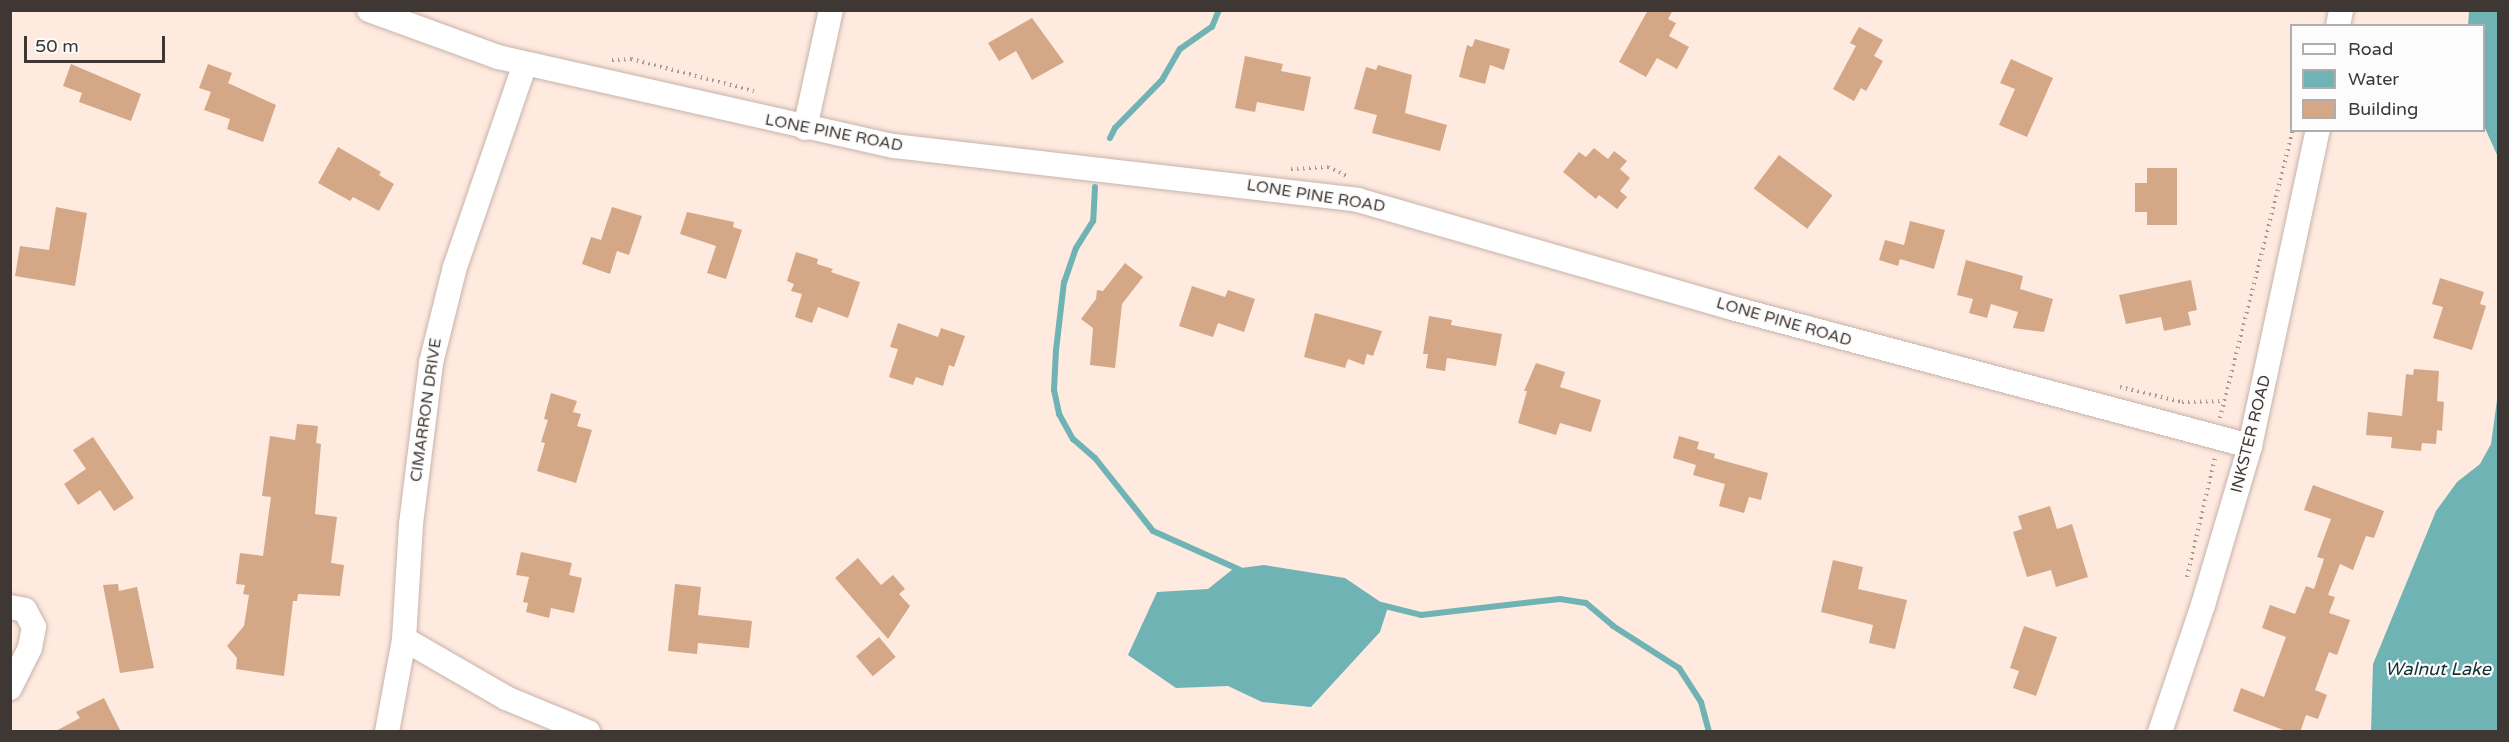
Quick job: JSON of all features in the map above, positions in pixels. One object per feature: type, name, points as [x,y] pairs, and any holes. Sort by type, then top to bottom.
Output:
[{"type":"street","name":"LONE PINE ROAD","points":[[369,10],[452,43],[525,64],[805,128],[939,153],[1287,189],[1358,200],[1830,335],[2250,446]]},
{"type":"street","points":[[805,128],[831,10]]},
{"type":"street","name":"CIMARRON DRIVE","points":[[387,732],[404,639],[411,524],[431,363],[455,267],[525,64]]},
{"type":"street","name":"INKSTER ROAD","points":[[2160,732],[2203,605],[2250,446],[2318,132]]},
{"type":"street","points":[[10,607],[25,610],[34,627],[30,648],[10,688]]},
{"type":"street","points":[[404,639],[506,698],[588,732]]},
{"type":"water","points":[[2469,11],[2498,11],[2498,157],[2485,128],[2485,24],[2468,24]]},
{"type":"water","name":"Walnut Lake","points":[[2498,393],[2498,731],[2371,731],[2373,664],[2436,511],[2457,482],[2480,464],[2491,444]]},
{"type":"water","points":[[1264,565],[1345,578],[1388,607],[1380,632],[1311,707],[1262,702],[1228,686],[1176,688],[1128,655],[1157,592],[1208,589],[1233,569]]},
{"type":"building","points":[[1648,10],[1673,10],[1668,19],[1676,23],[1669,36],[1689,47],[1677,69],[1657,58],[1646,77],[1619,62]]},
{"type":"building","points":[[1032,18],[1064,62],[1032,80],[1016,51],[999,61],[988,43]]},
{"type":"building","points":[[1859,27],[1883,40],[1874,56],[1883,61],[1866,91],[1861,88],[1854,101],[1833,89],[1856,46],[1850,43]]},
{"type":"building","points":[[1475,39],[1510,49],[1504,70],[1490,65],[1485,84],[1459,77],[1467,45],[1472,47]]},
{"type":"building","points":[[1245,56],[1283,64],[1281,71],[1311,77],[1304,111],[1257,102],[1255,112],[1235,108]]},
{"type":"building","points":[[2011,59],[2053,78],[2027,137],[1999,125],[2015,89],[2000,83]]},
{"type":"building","points":[[71,64],[141,94],[131,121],[79,102],[82,93],[63,86]]},
{"type":"building","points":[[208,64],[232,73],[228,83],[276,105],[263,142],[227,129],[230,119],[204,110],[211,92],[199,88]]},
{"type":"building","points":[[1378,65],[1412,75],[1405,113],[1447,125],[1440,151],[1372,133],[1377,115],[1354,109],[1366,67],[1376,70]]},
{"type":"building","points":[[338,147],[381,172],[379,175],[394,184],[379,211],[353,197],[350,201],[318,183]]},
{"type":"building","points":[[1594,148],[1608,159],[1614,151],[1627,161],[1620,169],[1630,178],[1620,191],[1627,197],[1617,209],[1599,195],[1596,199],[1563,172],[1579,152],[1586,157]]},
{"type":"building","points":[[1779,155],[1833,195],[1807,229],[1754,189]]},
{"type":"building","points":[[2147,168],[2177,168],[2177,225],[2147,225],[2147,212],[2135,212],[2135,183],[2147,183]]},
{"type":"building","points":[[56,207],[87,213],[75,286],[15,276],[20,246],[49,250]]},
{"type":"building","points":[[612,207],[642,216],[629,255],[617,251],[610,274],[582,264],[591,237],[601,240]]},
{"type":"building","points":[[687,212],[734,222],[733,227],[742,230],[726,279],[707,273],[716,246],[680,234]]},
{"type":"building","points":[[1910,221],[1945,230],[1934,269],[1900,259],[1898,266],[1879,260],[1885,240],[1904,245]]},
{"type":"building","points":[[796,252],[818,259],[817,264],[833,269],[831,272],[860,282],[848,318],[818,307],[812,323],[795,317],[802,294],[791,291],[794,284],[787,281]]},
{"type":"building","points":[[1966,260],[2023,276],[2020,289],[2053,299],[2044,332],[2013,328],[2018,312],[1991,304],[1987,318],[1969,313],[1973,299],[1957,295]]},
{"type":"building","points":[[1125,263],[1143,277],[1122,304],[1115,368],[1090,365],[1093,328],[1081,319],[1096,299],[1097,290],[1103,291]]},
{"type":"building","points":[[2440,278],[2484,292],[2480,304],[2486,306],[2472,350],[2433,338],[2443,307],[2432,304]]},
{"type":"building","points":[[2191,280],[2197,310],[2188,312],[2191,325],[2164,331],[2161,317],[2126,324],[2119,295]]},
{"type":"building","points":[[1192,286],[1225,297],[1228,290],[1255,299],[1244,332],[1218,323],[1213,337],[1179,326]]},
{"type":"building","points":[[1315,313],[1382,331],[1373,356],[1367,354],[1364,365],[1348,359],[1345,368],[1304,357]]},
{"type":"building","points":[[1429,316],[1452,320],[1451,325],[1502,334],[1496,366],[1447,358],[1445,371],[1426,368],[1428,354],[1423,354]]},
{"type":"building","points":[[898,323],[938,337],[941,328],[965,336],[954,367],[949,365],[943,386],[916,377],[913,385],[889,377],[898,349],[890,347]]},
{"type":"building","points":[[1536,363],[1565,372],[1560,387],[1601,400],[1591,432],[1560,423],[1556,435],[1518,423],[1527,391],[1524,391]]},
{"type":"building","points":[[2414,369],[2439,371],[2437,401],[2444,402],[2442,431],[2437,430],[2436,444],[2422,443],[2421,451],[2391,448],[2392,437],[2366,435],[2368,412],[2402,416],[2406,374],[2413,375]]},
{"type":"building","points":[[551,393],[577,401],[573,412],[581,414],[577,426],[592,430],[576,483],[537,471],[545,443],[541,442],[548,420],[544,419]]},
{"type":"building","points":[[297,424],[318,426],[316,443],[321,444],[315,514],[337,517],[331,563],[344,565],[340,596],[298,594],[297,601],[293,601],[284,676],[236,669],[237,658],[227,646],[244,626],[249,595],[243,594],[245,585],[236,584],[240,553],[263,556],[271,497],[262,496],[270,436],[295,440]]},
{"type":"building","points":[[1679,436],[1699,442],[1697,449],[1715,454],[1714,458],[1768,473],[1761,500],[1749,497],[1744,513],[1719,506],[1725,484],[1693,475],[1696,465],[1673,458]]},
{"type":"building","points":[[93,437],[134,498],[114,511],[100,490],[78,505],[64,484],[86,469],[73,450]]},
{"type":"building","points":[[2313,485],[2384,511],[2374,538],[2366,536],[2353,570],[2340,564],[2328,595],[2335,597],[2329,613],[2350,620],[2337,655],[2329,652],[2315,690],[2327,695],[2318,719],[2306,715],[2300,732],[2289,732],[2233,711],[2241,688],[2264,697],[2286,637],[2262,628],[2270,605],[2295,614],[2306,586],[2314,589],[2324,559],[2317,557],[2331,519],[2304,510]]},
{"type":"building","points":[[2050,506],[2057,529],[2072,524],[2088,577],[2056,587],[2051,570],[2027,577],[2013,532],[2022,529],[2018,516]]},
{"type":"building","points":[[521,552],[572,563],[569,575],[582,578],[574,613],[551,608],[549,618],[526,612],[528,603],[523,602],[529,577],[516,575]]},
{"type":"building","points":[[858,558],[881,585],[893,575],[905,589],[899,594],[910,606],[888,639],[835,578]]},
{"type":"building","points":[[1833,560],[1863,567],[1858,589],[1907,600],[1895,649],[1869,643],[1873,625],[1821,612]]},
{"type":"building","points":[[118,584],[119,591],[137,587],[154,668],[120,673],[103,585]]},
{"type":"building","points":[[675,584],[701,587],[698,615],[752,621],[749,648],[698,643],[697,654],[668,651]]},
{"type":"building","points":[[2024,626],[2057,637],[2036,696],[2013,688],[2019,671],[2010,668]]},
{"type":"building","points":[[879,637],[896,657],[873,676],[856,656]]},
{"type":"building","points":[[104,698],[121,732],[54,732],[80,718],[76,712]]},
{"type":"waterway","points":[[1110,138],[1115,128],[1162,80],[1180,49],[1212,27],[1219,10]]},
{"type":"waterway","points":[[1095,187],[1093,221],[1076,248],[1064,282],[1054,390],[1059,414],[1073,439],[1095,458],[1153,531],[1240,570]]},
{"type":"waterway","points":[[1381,605],[1421,615],[1560,599],[1586,603],[1613,626],[1679,668],[1701,702],[1709,732]]}]
